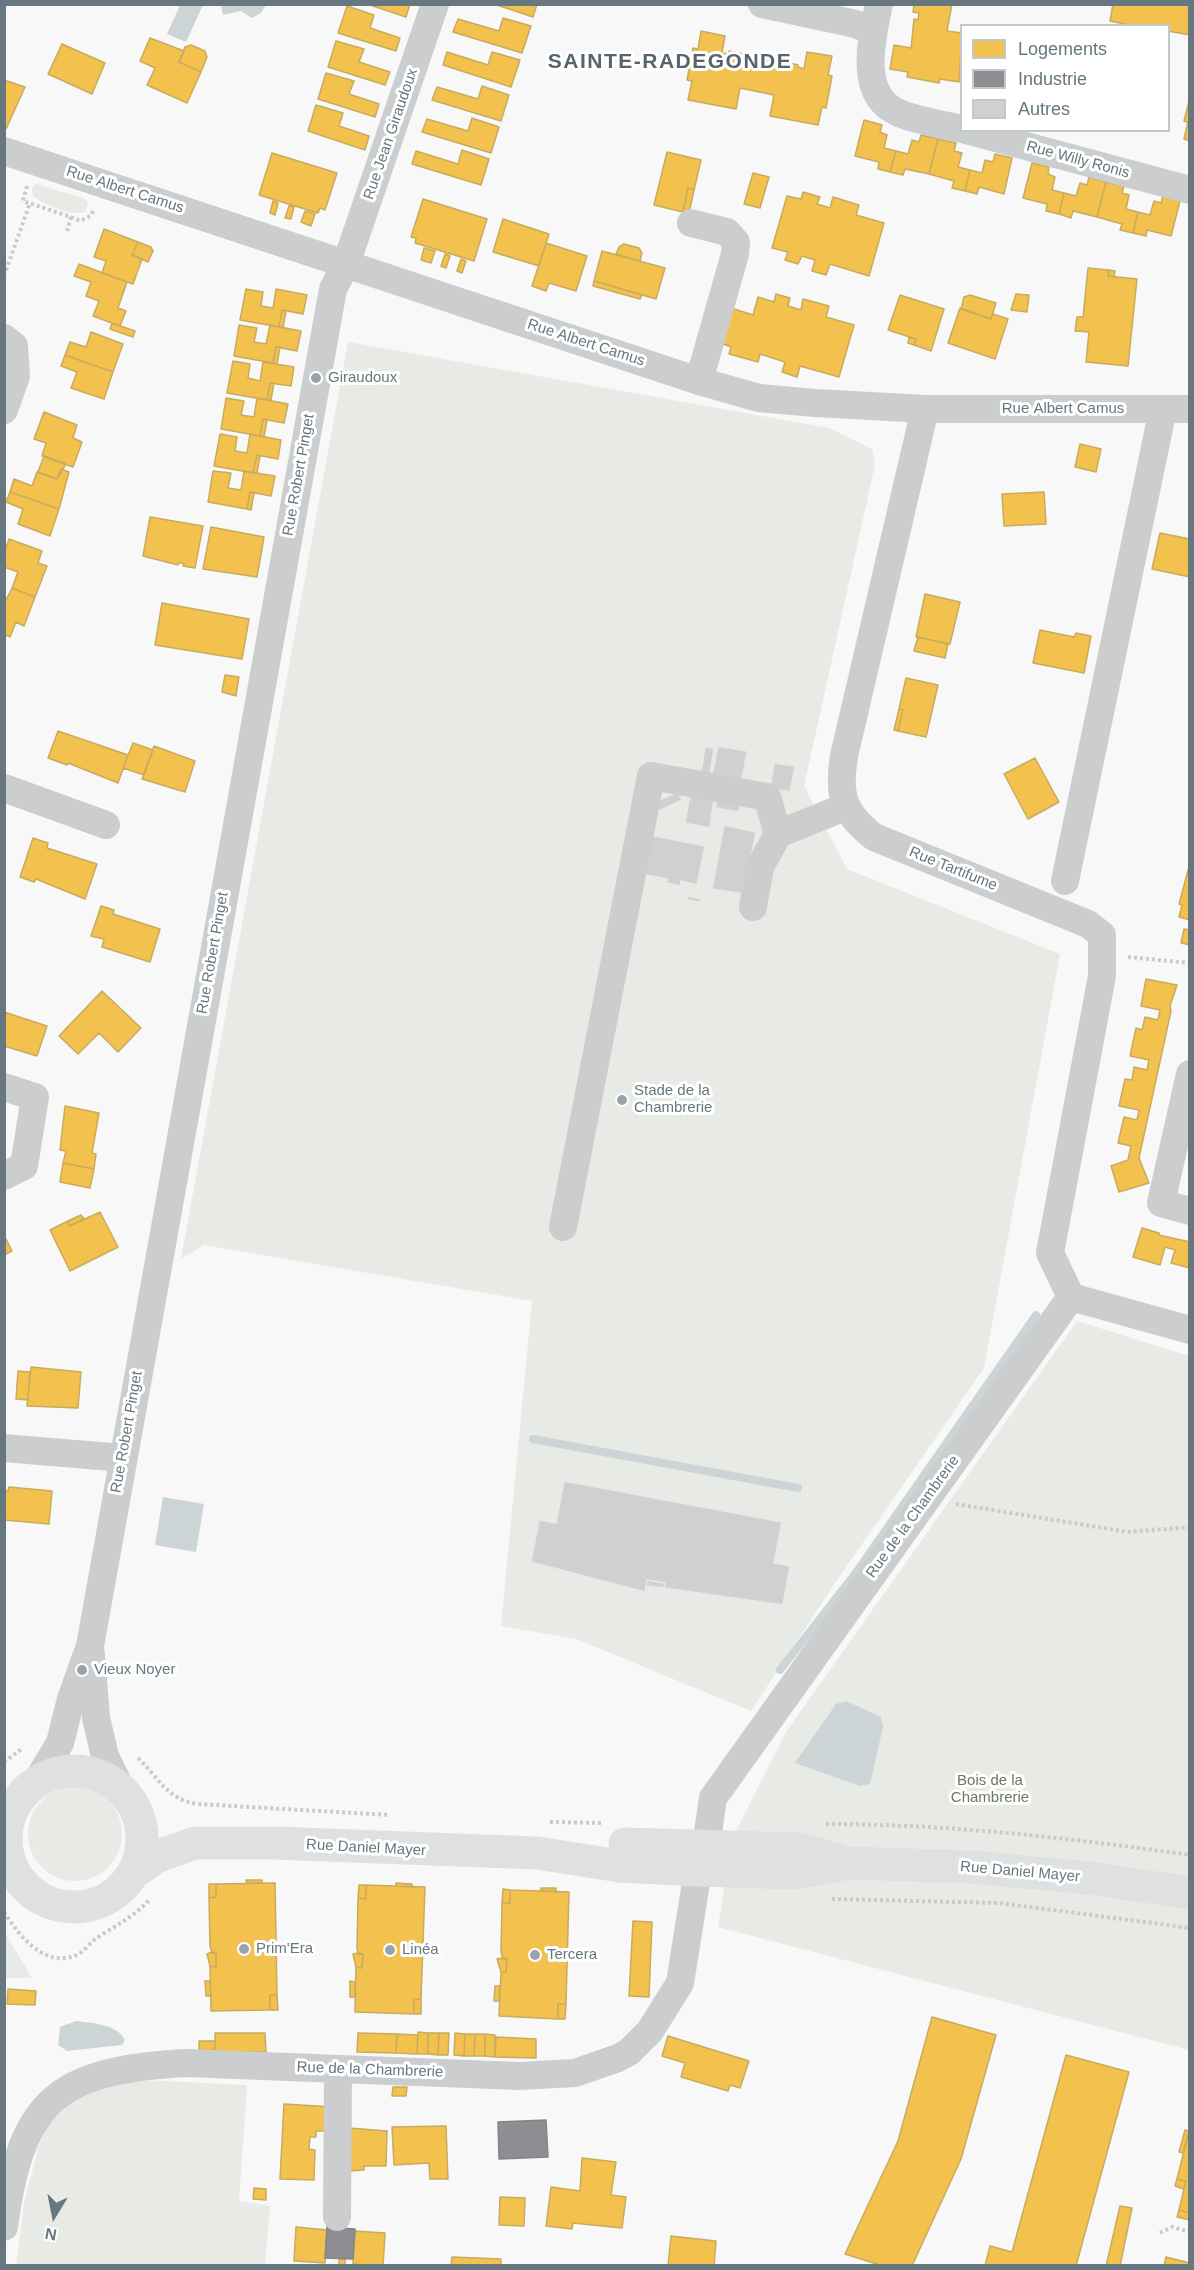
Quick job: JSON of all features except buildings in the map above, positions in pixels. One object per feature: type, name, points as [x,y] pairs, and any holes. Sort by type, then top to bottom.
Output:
[{"type":"main road","points":[[66,1771],[81,1771],[110,1781],[130,1802],[142,1849],[146,1881],[119,1891],[102,1902],[84,1907],[65,1907],[44,1901],[25,1888],[12,1870],[5,1849],[6,1827],[19,1795],[66,1771]]},
{"type":"main road","name":"Rue Daniel Mayer","points":[[130,1802],[157,1827],[195,1843]]},
{"type":"main road","name":"Rue Daniel Mayer","points":[[146,1881],[158,1856],[195,1843],[274,1843],[537,1853],[620,1866],[702,1858],[793,1873],[849,1863],[972,1867],[1190,1893]]},
{"type":"street","name":"Rue Jean Giraudoux","points":[[346,264],[435,4]]},
{"type":"street","points":[[762,4],[856,24],[867,29],[873,36]]},
{"type":"street","points":[[879,4],[873,36],[871,78],[874,89],[882,100],[897,112],[960,128]]},
{"type":"street","name":"Rue Willy Ronis","points":[[973,132],[1190,190]]},
{"type":"street","name":"Rue Albert Camus","points":[[4,151],[699,381],[759,398],[925,409],[1176,409]]},
{"type":"street","points":[[691,223],[727,232],[736,242],[735,254],[699,381]]},
{"type":"street","name":"Rue Robert Pinget","points":[[19,1795],[60,1743],[90,1646],[316,378],[333,289],[346,264]]},
{"type":"street","points":[[4,338],[14,346],[16,376],[4,410]]},
{"type":"street","points":[[753,907],[760,867],[778,834],[845,807],[840,783],[844,756],[925,409]]},
{"type":"street","points":[[1065,881],[1176,409]]},
{"type":"street","points":[[563,1227],[651,777],[767,797],[778,834]]},
{"type":"street","points":[[4,788],[106,825]]},
{"type":"street","name":"Rue Tartifume","points":[[845,807],[858,824],[874,837],[1088,924],[1102,935],[1102,976],[1050,1253],[1071,1298]]},
{"type":"street","points":[[1190,1074],[1161,1203],[1190,1211]]},
{"type":"street","points":[[4,1087],[35,1097],[24,1166],[4,1176]]},
{"type":"street","points":[[1071,1298],[1190,1330]]},
{"type":"street","name":"Rue de la Chambrerie","points":[[4,2227],[18,2159],[28,2132],[56,2096],[81,2080],[137,2066],[186,2063],[519,2076],[575,2073],[629,2052],[650,2031],[680,1983],[713,1798],[1071,1298]]},
{"type":"street","points":[[4,1448],[123,1458]]},
{"type":"street","name":"Rue Robert Pinget","points":[[90,1646],[96,1718],[105,1756],[130,1802]]},
{"type":"street","points":[[337,2217],[338,2068]]},
{"type":"path","points":[[35,161],[22,201],[71,217],[67,231]]},
{"type":"path","points":[[4,276],[30,203]]},
{"type":"path","points":[[1103,954],[1190,963]]},
{"type":"path","points":[[926,1499],[1128,1532],[1190,1527]]},
{"type":"path","points":[[132,1752],[172,1796],[197,1804]]},
{"type":"path","points":[[4,1912],[30,1947],[57,1957],[66,1957],[77,1954],[96,1938],[137,1913],[146,1881]]},
{"type":"path","points":[[1160,2233],[1172,2227],[1190,2232]]},
{"type":"green space","points":[[36,184],[83,198],[88,202],[85,212],[73,213],[38,199],[33,196],[32,188]]},
{"type":"green space","name":"Stade de la Chambrerie","points":[[348,342],[829,428],[872,449],[875,465],[804,786],[847,869],[1060,954],[984,1368],[833,1586],[751,1711],[576,1639],[501,1626],[532,1301],[204,1245],[181,1259]]},
{"type":"green space","name":"Bois de la Chambrerie","points":[[1077,1321],[1189,1356],[1189,2050],[718,1927],[732,1839],[786,1732]]},
{"type":"green space","points":[[75,1787],[93,1791],[108,1801],[118,1816],[122,1834],[118,1852],[108,1867],[93,1877],[75,1881],[57,1877],[42,1867],[32,1852],[28,1834],[32,1816],[42,1801],[57,1791]]},
{"type":"green space","points":[[5,1933],[32,1978],[5,1978]]},
{"type":"green space","points":[[141,2080],[247,2085],[239,2201],[270,2206],[265,2265],[16,2266],[24,2203],[40,2142],[49,2124],[82,2091]]},
{"type":"shaded area","points":[[221,4],[266,5],[261,13],[252,18],[241,11],[223,15]]},
{"type":"shaded area","points":[[180,5],[203,5],[186,42],[167,34]]},
{"type":"shaded area","points":[[163,1497],[204,1504],[196,1552],[155,1545]]},
{"type":"shaded area","points":[[846,1701],[881,1717],[883,1727],[870,1784],[860,1786],[795,1763],[836,1704]]},
{"type":"shaded area","points":[[76,2021],[110,2027],[125,2040],[122,2045],[67,2051],[58,2045],[60,2027]]},
{"type":"waterway","points":[[780,1670],[855,1574],[1036,1315]]},
{"type":"waterway","points":[[533,1439],[798,1488]]},
{"type":"place","name":"Giraudoux","points":[[316,378]]},
{"type":"place","name":"Stade de la Chambrerie","points":[[622,1100]]},
{"type":"place","name":"Vieux Noyer","points":[[82,1670]]},
{"type":"place","name":"Prim'Era","points":[[244,1949]]},
{"type":"place","name":"Linéa","points":[[390,1950]]},
{"type":"place","name":"Tercera","points":[[535,1955]]},
{"type":"district","name":"SAINTE-RADEGONDE","points":[[670,62]]}]
